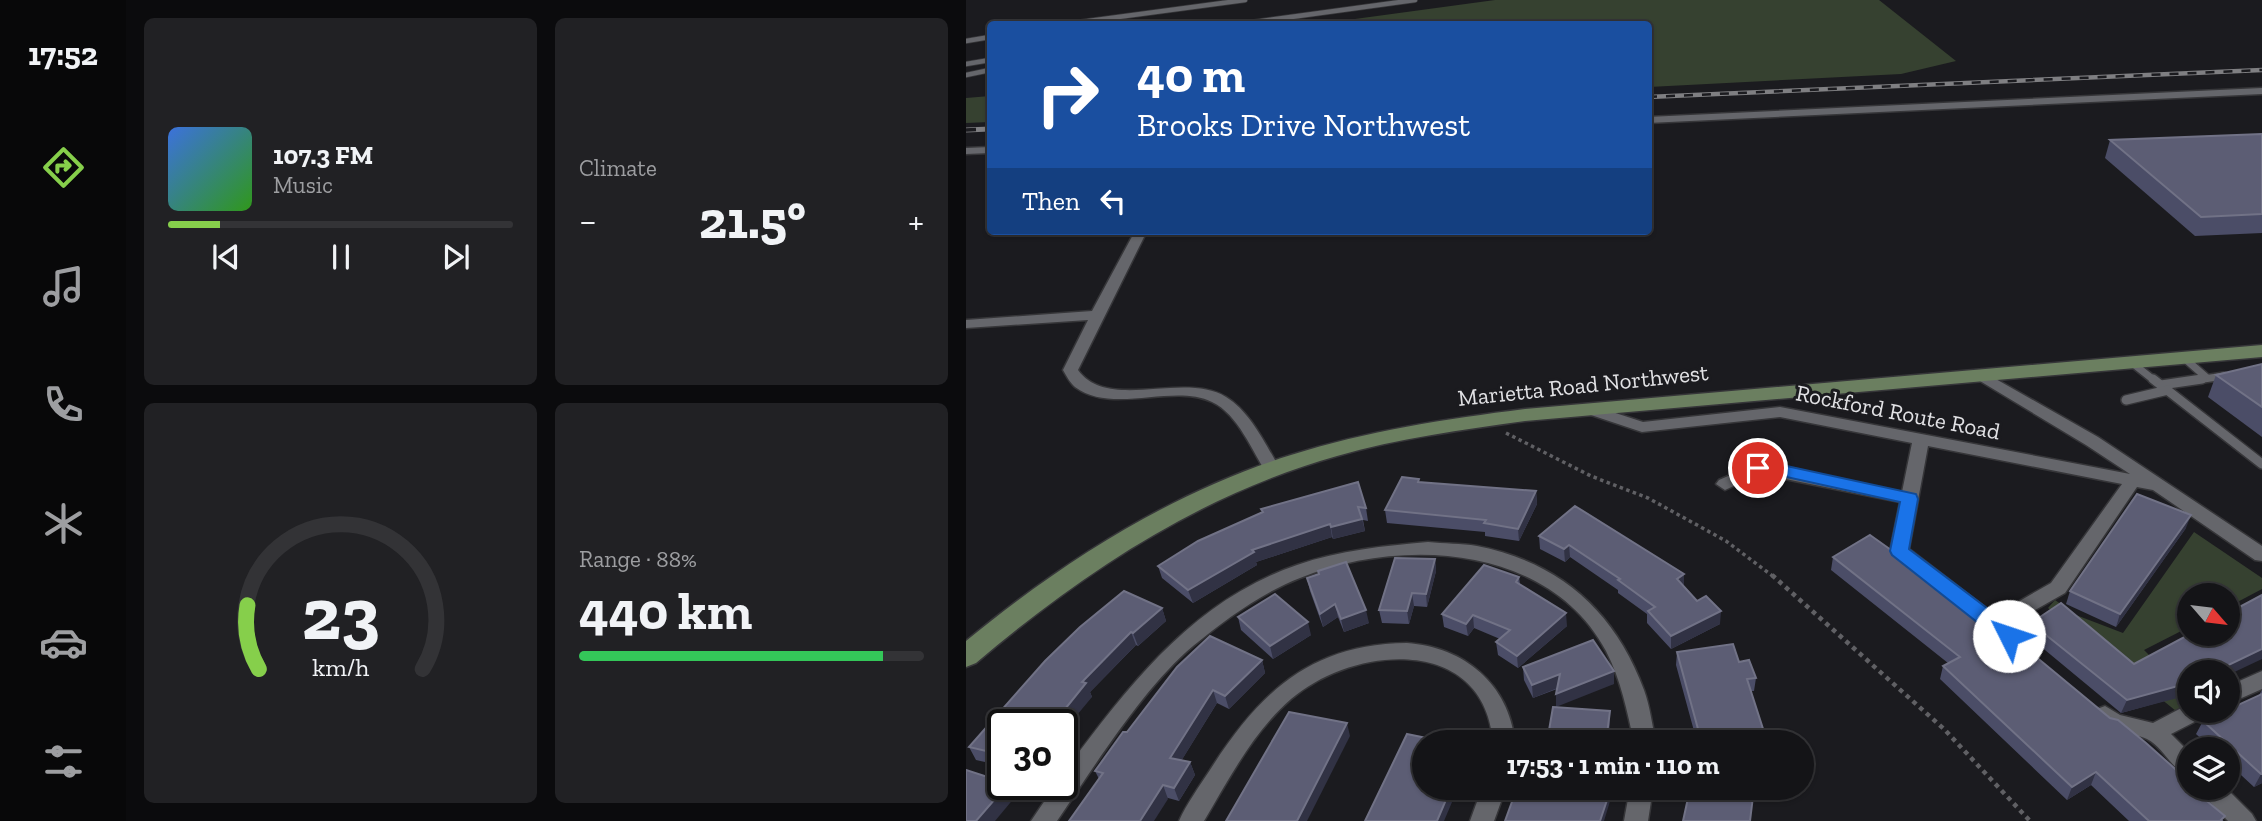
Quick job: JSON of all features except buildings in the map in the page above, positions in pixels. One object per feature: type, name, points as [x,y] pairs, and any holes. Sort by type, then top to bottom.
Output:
[{"type":"main road","name":"Marietta Road Northwest","points":[[966,656],[1060,582],[1120,543],[1196,503],[1273,470],[1388,437],[1471,422],[1588,409],[2260,350]]},
{"type":"street","points":[[1652,120],[2262,91]]},
{"type":"street","points":[[966,152],[987,150]]},
{"type":"street","points":[[1139,235],[1070,370],[1073,379],[1082,387],[1110,394],[1190,391],[1218,398],[1232,407],[1273,470]]},
{"type":"street","points":[[966,324],[1098,315]]},
{"type":"street","points":[[1980,376],[2092,441],[2262,555]]},
{"type":"street","name":"Rockford Route Road","points":[[1588,409],[1642,427],[1780,412],[2157,485]]},
{"type":"street","points":[[1922,439],[1899,551],[2023,648]]},
{"type":"street","points":[[1725,484],[1758,468],[1910,499]]},
{"type":"street","points":[[1995,624],[2057,588],[2133,480]]},
{"type":"street","points":[[1043,821],[1152,674],[1186,640],[1266,586],[1307,569],[1348,557],[1434,547],[1480,551],[1518,564],[1554,581],[1586,607],[1609,636],[1630,673],[1643,730]]},
{"type":"street","points":[[1191,821],[1258,716],[1290,688],[1320,668],[1353,657],[1388,651],[1421,650],[1455,663],[1478,679],[1494,699],[1504,730]]},
{"type":"street","points":[[2240,690],[2262,679]]},
{"type":"street","points":[[2094,706],[2114,723],[2155,732],[2177,754]]},
{"type":"street","points":[[2155,732],[2177,721]]},
{"type":"street","points":[[1482,821],[1490,800]]},
{"type":"street","points":[[1636,821],[1640,800]]},
{"type":"street","points":[[2223,800],[2244,821]]},
{"type":"lane","points":[[1088,21],[1245,0]]},
{"type":"lane","points":[[1262,21],[1415,0]]},
{"type":"lane","points":[[966,41],[987,38]]},
{"type":"lane","points":[[966,64],[987,60]]},
{"type":"lane","points":[[966,75],[987,71]]},
{"type":"lane","points":[[2183,358],[2207,378]]},
{"type":"lane","points":[[2131,362],[2262,464]]},
{"type":"lane","points":[[2126,400],[2164,388],[2229,375]]},
{"type":"path","points":[[1471,422],[1507,433],[1591,476],[1648,498],[1726,541],[1764,568],[1944,729],[2030,821]]},
{"type":"green space","points":[[1495,0],[1879,0],[1956,61],[1901,74],[1652,87],[1652,21],[1340,21]]},
{"type":"green space","points":[[987,96],[987,122],[966,123],[966,98]]},
{"type":"green space","points":[[2194,532],[2262,578],[2262,589],[2240,601],[2240,583],[2177,583],[2177,633],[2144,650],[2177,683],[2176,711],[2048,608],[2055,600],[2076,615],[2123,633]]},
{"type":"railway","points":[[1652,97],[2262,70]]},
{"type":"railway","points":[[966,130],[987,129]]},
{"type":"route","points":[[1758,468],[1910,499],[1899,551],[2009,636]]}]
